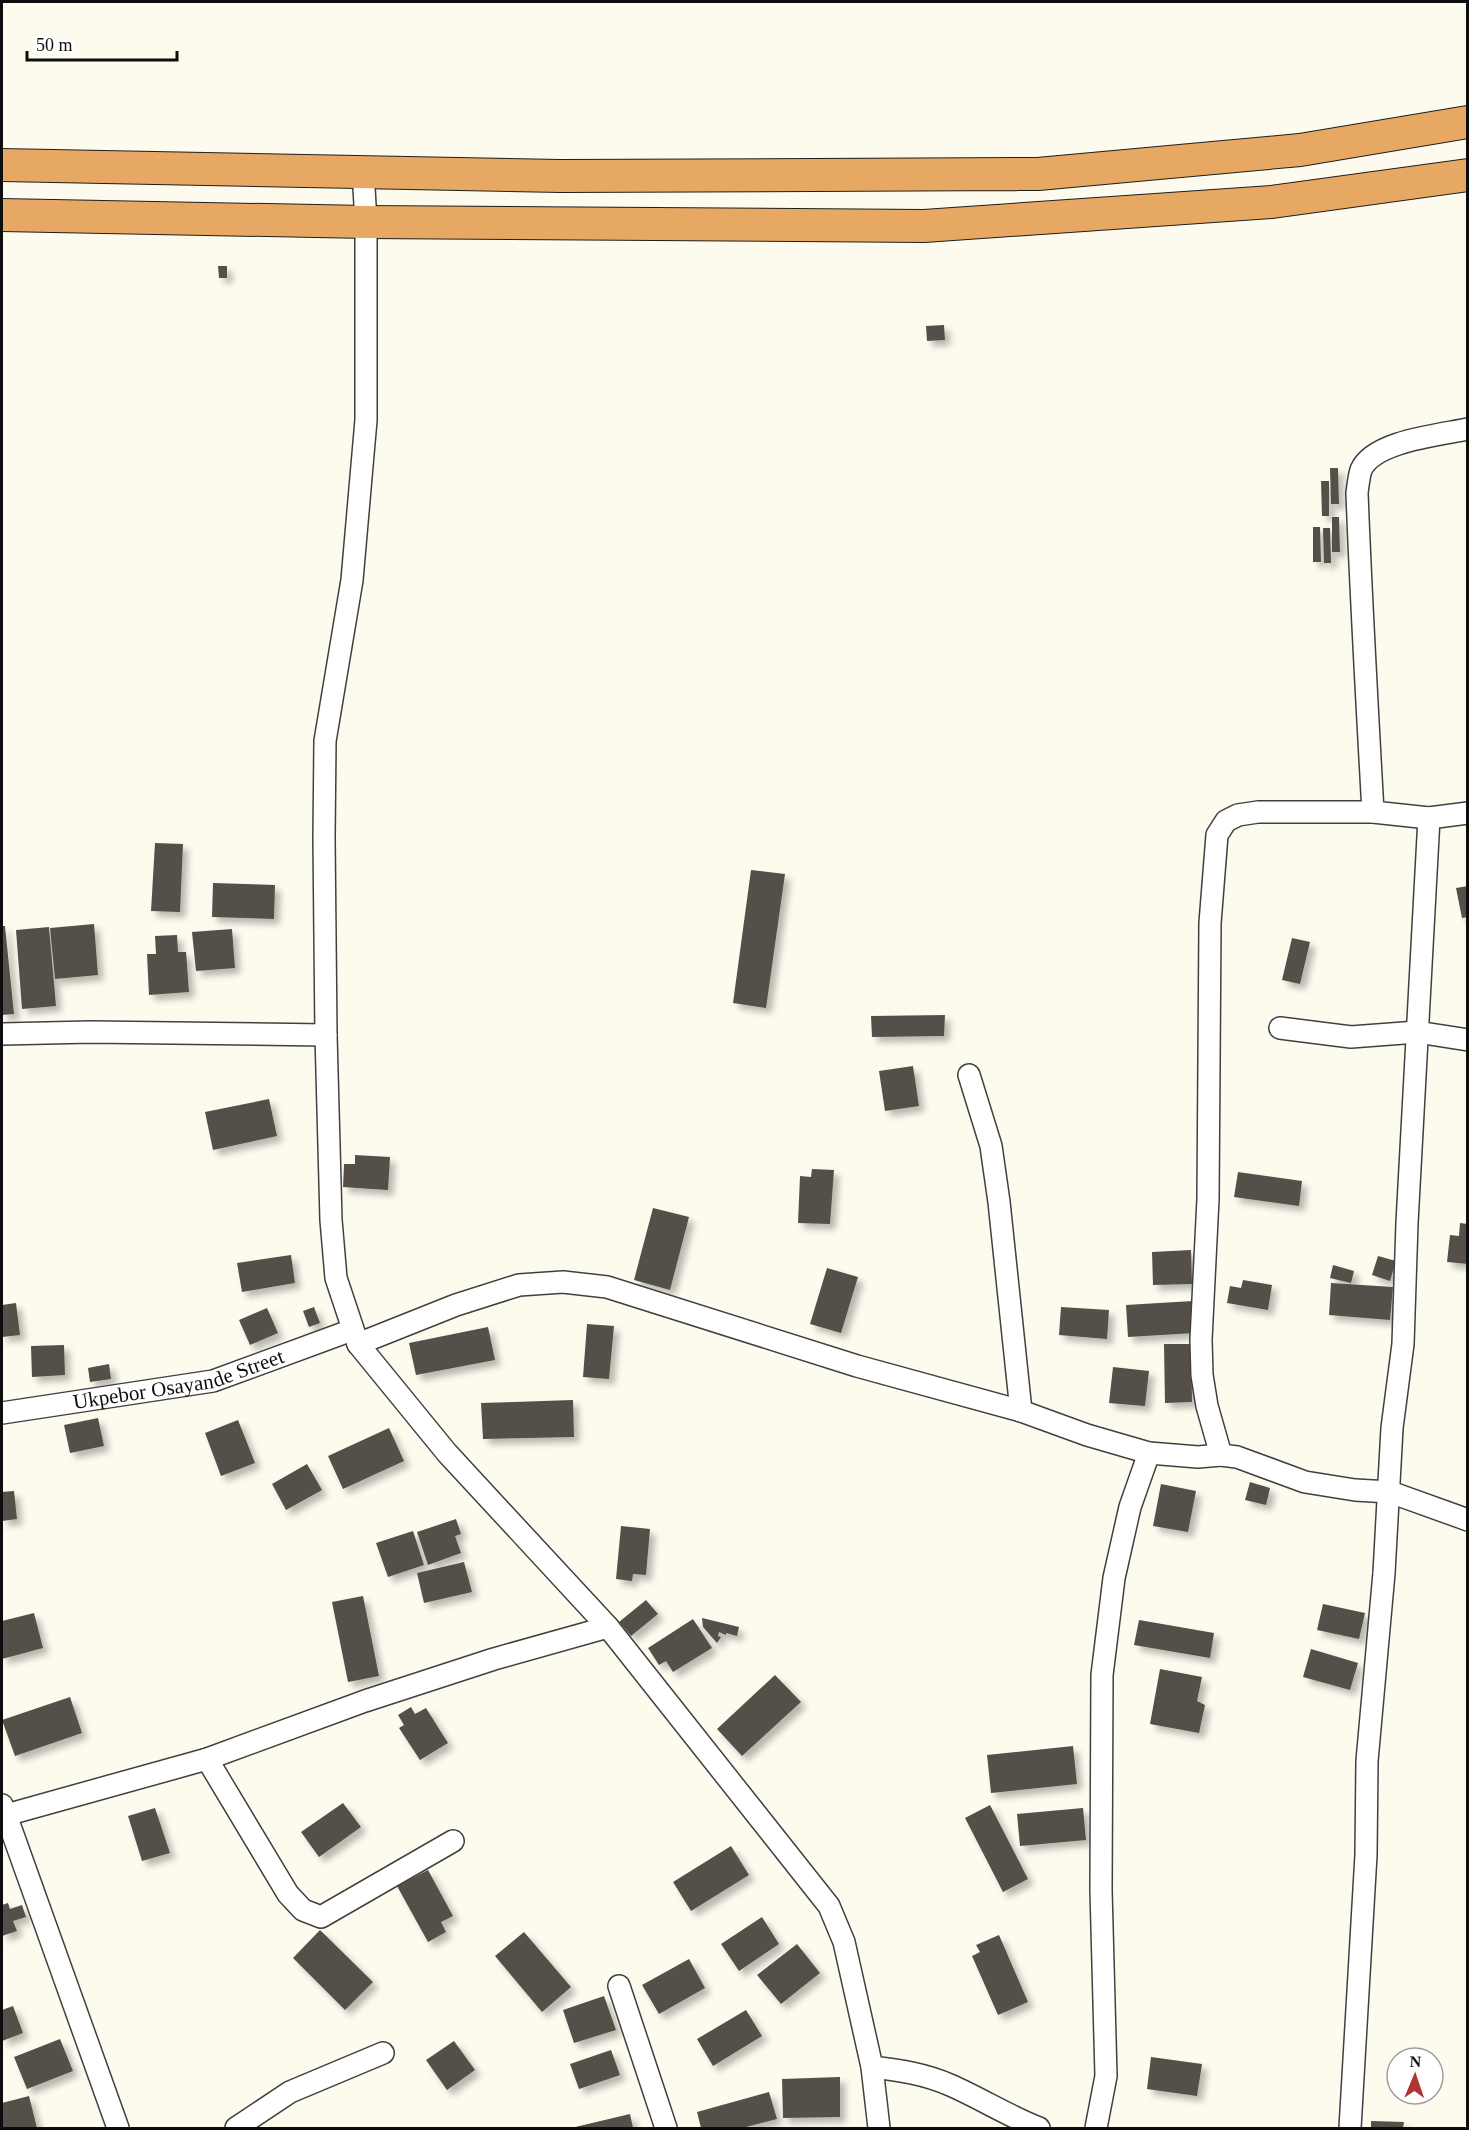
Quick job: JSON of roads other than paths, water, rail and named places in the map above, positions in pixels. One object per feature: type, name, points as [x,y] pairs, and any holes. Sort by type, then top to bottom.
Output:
[{"type":"highway","points":[[2,165],[561,176],[1038,174],[1300,150],[1467,122]]},
{"type":"highway","points":[[2,215],[366,222],[924,226],[1272,202],[1467,175]]},
{"type":"street","points":[[363,171],[366,222],[365,431],[352,580],[325,741],[326,1035],[331,1221],[336,1278],[355,1337],[447,1453],[608,1627],[829,1906],[844,1942],[872,2067],[879,2128]]},
{"type":"street","points":[[1373,812],[1357,493],[1362,468],[1378,452],[1403,441],[1467,429]]},
{"type":"street","points":[[1221,1455],[1207,1406],[1202,1375],[1201,1340],[1208,1199],[1210,923],[1217,835],[1226,821],[1238,815],[1258,812],[1373,812],[1429,818],[1467,813]]},
{"type":"street","points":[[1350,2128],[1366,1856],[1367,1761],[1377,1669],[1390,1492],[1392,1428],[1403,1344],[1429,818]]},
{"type":"street","points":[[1280,1028],[1351,1037],[1417,1032],[1467,1040]]},
{"type":"street","points":[[2,1034],[90,1032],[326,1035]]},
{"type":"street","points":[[969,1075],[991,1146],[1021,1412]]},
{"type":"street","name":"Ukpebor Osayande Street","points":[[2,1413],[213,1381],[508,1289],[563,1282],[607,1287],[856,1366],[1021,1412],[1149,1453],[1237,1457],[1305,1482],[1354,1490],[1390,1492],[1467,1520]]},
{"type":"street","points":[[1096,2128],[1106,2076],[1101,1890],[1102,1675],[1114,1578],[1130,1508],[1149,1453]]},
{"type":"street","points":[[118,2128],[4,1810],[207,1759],[365,1701],[494,1659],[608,1627]]},
{"type":"street","points":[[207,1759],[288,1894],[303,1910],[321,1917],[453,1841]]},
{"type":"street","points":[[620,1986],[666,2128]]},
{"type":"street","points":[[236,2128],[290,2092],[383,2053]]},
{"type":"street","points":[[872,2067],[908,2071],[949,2084],[1013,2118],[1039,2128]]}]
